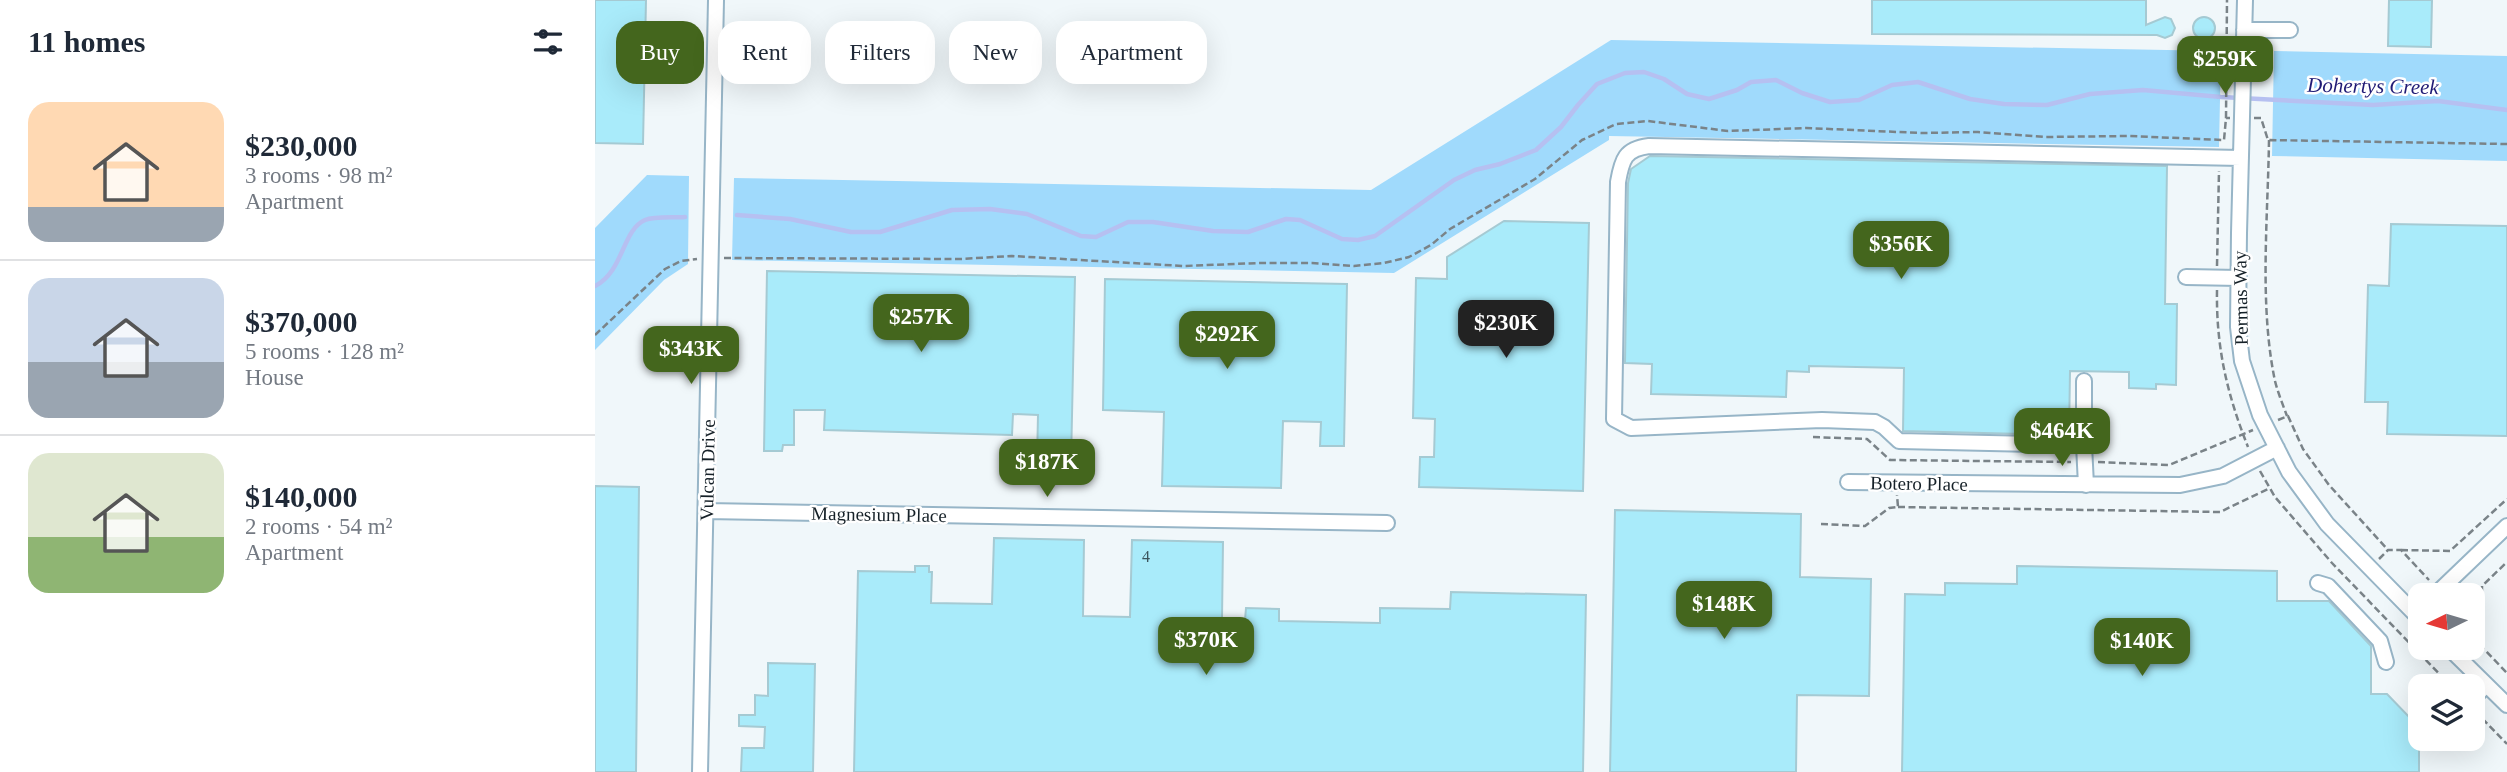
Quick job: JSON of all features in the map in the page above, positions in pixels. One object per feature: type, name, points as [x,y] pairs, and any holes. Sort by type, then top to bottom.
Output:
[{"type":"street","name":"Vulcan Drive","points":[[700,772],[716,0]]},
{"type":"street","name":"Permas Way","points":[[2245,0],[2238,327],[2242,361],[2265,425],[2288,472],[2327,524],[2408,605]]},
{"type":"street","points":[[2244,30],[2290,30]]},
{"type":"street","points":[[2084,446],[1899,441],[1884,426],[1875,422],[1822,420],[1631,428],[1621,424],[1614,419],[1613,406],[1618,182],[1624,159],[1637,147],[1649,146],[2241,158]]},
{"type":"street","points":[[2186,277],[2239,278]]},
{"type":"street","points":[[2084,381],[2086,485]]},
{"type":"street","name":"Botero Place","points":[[1848,481],[2181,485],[2223,476],[2277,448]]},
{"type":"street","name":"Magnesium Place","points":[[706,511],[1387,523]]},
{"type":"street","points":[[2447,583],[2507,526]]},
{"type":"street","points":[[2318,583],[2328,586],[2380,641],[2386,662]]},
{"type":"street","points":[[2461,660],[2507,705]]},
{"type":"path","points":[[595,335],[665,269],[681,261],[711,258],[960,259],[1012,256],[1183,266],[1384,263],[1409,257],[1431,245],[1450,229],[1535,179],[1581,140],[1616,124],[1648,121],[1728,131],[1806,128],[1923,133],[1978,132],[2045,137],[2129,136],[2224,140],[2227,0]]},
{"type":"path","points":[[2226,118],[2261,118],[2269,140],[2266,308],[2276,383],[2287,416],[2303,449],[2329,485],[2388,550],[2450,551],[2507,499]]},
{"type":"path","points":[[2269,140],[2507,144]]},
{"type":"path","points":[[1813,437],[1867,439],[1890,460],[2169,465],[2287,416]]},
{"type":"path","points":[[1898,460],[1898,507]]},
{"type":"path","points":[[1821,524],[1865,526],[1889,508],[1898,507],[2220,512],[2270,488]]},
{"type":"path","points":[[2369,568],[2388,550]]},
{"type":"path","points":[[2401,551],[2428,583]]},
{"type":"path","points":[[2485,583],[2507,562]]},
{"type":"path","points":[[2485,650],[2507,673]]},
{"type":"path","points":[[2485,721],[2507,744]]},
{"type":"shaded area","points":[[1611,40],[2221,51],[2219,147],[1609,136],[1609,140],[1394,273],[732,260],[734,178],[1371,190]]},
{"type":"shaded area","points":[[2274,51],[2507,56],[2507,161],[2272,156]]},
{"type":"shaded area","points":[[647,175],[689,176],[688,264],[664,280],[595,350],[595,228]]},
{"type":"building","points":[[595,0],[646,0],[646,21],[616,21],[616,84],[644,84],[643,144],[595,143]]},
{"type":"building","points":[[1872,0],[2146,0],[2146,25],[2165,17],[2171,19],[2175,28],[2172,35],[2165,38],[2157,35],[1872,34]]},
{"type":"building","points":[[2389,0],[2432,0],[2431,47],[2388,46]]},
{"type":"building","points":[[2204,17],[2214,24],[2215,28],[2208,38],[2204,39],[2194,32],[2193,28],[2200,18]]},
{"type":"building","points":[[1650,156],[2167,166],[2165,304],[2177,304],[2176,385],[2156,384],[2156,389],[2129,388],[2129,372],[2070,371],[2069,435],[1903,431],[1904,368],[1809,366],[1809,372],[1787,371],[1786,397],[1651,394],[1652,364],[1625,363],[1628,183],[1631,169]]},
{"type":"building","points":[[1504,221],[1589,223],[1583,491],[1419,487],[1420,457],[1434,457],[1435,419],[1413,418],[1416,278],[1447,279],[1447,257]]},
{"type":"building","points":[[2391,224],[2507,226],[2507,436],[2387,434],[2388,402],[2365,402],[2368,285],[2389,286]]},
{"type":"building","points":[[767,271],[1075,277],[1071,462],[1037,461],[1038,415],[1013,414],[1012,435],[824,430],[825,410],[794,410],[794,445],[783,445],[782,451],[764,451]]},
{"type":"building","points":[[1105,279],[1347,284],[1344,446],[1320,446],[1321,422],[1283,421],[1281,488],[1162,486],[1164,412],[1103,410]]},
{"type":"building","points":[[595,486],[639,487],[636,772],[595,772]]},
{"type":"building","points":[[1615,510],[1801,514],[1800,577],[1871,579],[1869,696],[1797,695],[1796,772],[1610,772]]},
{"type":"building","points":[[994,538],[1084,540],[1083,616],[1130,617],[1132,540],[1223,542],[1222,619],[1245,620],[1246,608],[1279,609],[1279,621],[1380,623],[1380,608],[1450,609],[1451,592],[1586,595],[1583,772],[854,772],[858,571],[915,572],[915,566],[929,566],[929,572],[932,572],[931,603],[992,604]]},
{"type":"building","points":[[2017,566],[2277,571],[2277,601],[2329,601],[2371,646],[2371,694],[2387,694],[2408,716],[2408,751],[2419,751],[2419,772],[1902,772],[1905,594],[1945,595],[1945,583],[2017,584]]},
{"type":"building","points":[[768,663],[815,664],[813,772],[741,772],[742,748],[764,748],[765,727],[739,726],[739,715],[755,715],[755,695],[768,696]]},
{"type":"waterway","name":"Dohertys Creek","points":[[737,215],[790,219],[851,232],[880,232],[952,210],[990,209],[1027,214],[1081,236],[1096,237],[1128,222],[1248,232],[1286,219],[1300,220],[1342,239],[1358,240],[1375,236],[1454,180],[1475,170],[1536,150],[1561,127],[1597,84],[1625,73],[1644,72],[1664,79],[1687,94],[1709,99],[1737,90],[1751,82],[1776,80],[1802,93],[1830,102],[1859,100],[1892,85],[1918,82],[1970,99],[2004,104],[2047,105],[2090,94],[2143,90],[2373,105],[2438,101],[2507,110]]},
{"type":"waterway","name":"Dohertys Creek","points":[[595,286],[612,271],[637,225],[649,219],[685,217]]}]
